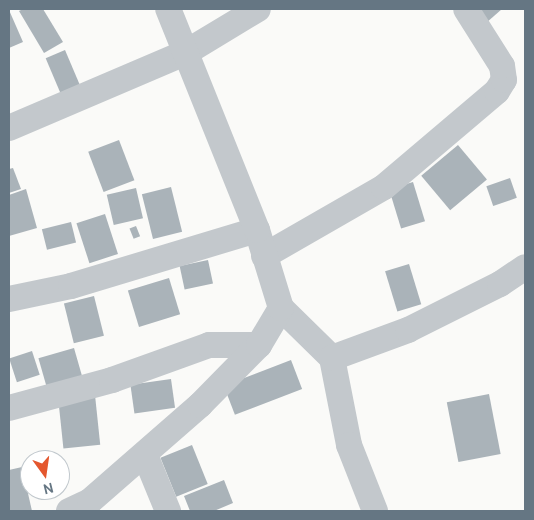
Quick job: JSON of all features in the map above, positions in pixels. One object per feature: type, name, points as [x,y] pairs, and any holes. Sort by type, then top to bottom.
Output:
[{"type":"street","points":[[168,9],[184,53],[257,230],[280,308],[332,358],[349,445],[375,511]]},
{"type":"street","points":[[9,128],[184,53],[258,9]]},
{"type":"street","points":[[264,256],[384,187],[497,91],[504,80],[502,66],[466,9]]},
{"type":"street","points":[[9,299],[71,286],[257,230]]},
{"type":"street","points":[[332,358],[408,330],[500,284],[525,267]]},
{"type":"street","points":[[69,511],[90,501],[146,455],[259,345],[280,308]]},
{"type":"street","points":[[9,408],[112,380],[209,345],[259,345]]},
{"type":"street","points":[[146,455],[168,511]]},
{"type":"building","points":[[23,9],[43,9],[63,42],[44,53],[19,11]]},
{"type":"building","points":[[473,9],[502,9],[486,23]]},
{"type":"building","points":[[9,10],[23,42],[9,48]]},
{"type":"building","points":[[65,50],[80,85],[61,93],[46,58]]},
{"type":"building","points":[[119,140],[134,180],[104,192],[88,152]]},
{"type":"building","points":[[458,145],[487,179],[450,210],[421,176]]},
{"type":"building","points":[[13,168],[21,189],[9,193],[9,169]]},
{"type":"building","points":[[510,178],[517,198],[493,206],[486,186]]},
{"type":"building","points":[[413,182],[425,221],[401,229],[389,189]]},
{"type":"building","points":[[171,187],[182,232],[153,239],[142,194]]},
{"type":"building","points":[[136,188],[143,218],[114,225],[107,195]]},
{"type":"building","points":[[26,189],[37,228],[9,236],[9,195]]},
{"type":"building","points":[[105,214],[118,254],[89,263],[76,223]]},
{"type":"building","points":[[71,222],[76,242],[47,250],[42,229]]},
{"type":"building","points":[[136,226],[140,236],[134,239],[130,229]]},
{"type":"building","points":[[208,260],[213,283],[185,290],[180,266]]},
{"type":"building","points":[[409,264],[421,304],[397,311],[385,271]]},
{"type":"building","points":[[169,278],[180,314],[139,327],[128,291]]},
{"type":"building","points":[[94,296],[104,336],[74,343],[64,303]]},
{"type":"building","points":[[74,348],[83,380],[48,390],[38,358]]},
{"type":"building","points":[[32,351],[40,375],[17,382],[9,358]]},
{"type":"building","points":[[291,360],[302,389],[235,415],[224,386]]},
{"type":"building","points":[[171,379],[175,408],[134,413],[130,385]]},
{"type":"building","points":[[489,394],[501,454],[458,462],[447,402]]},
{"type":"building","points":[[95,395],[100,445],[63,449],[58,399]]},
{"type":"building","points":[[192,445],[208,484],[176,497],[160,458]]},
{"type":"building","points":[[20,467],[20,500],[30,500],[32,511],[9,511],[9,470]]},
{"type":"building","points":[[224,480],[233,503],[214,511],[190,511],[184,496]]}]
